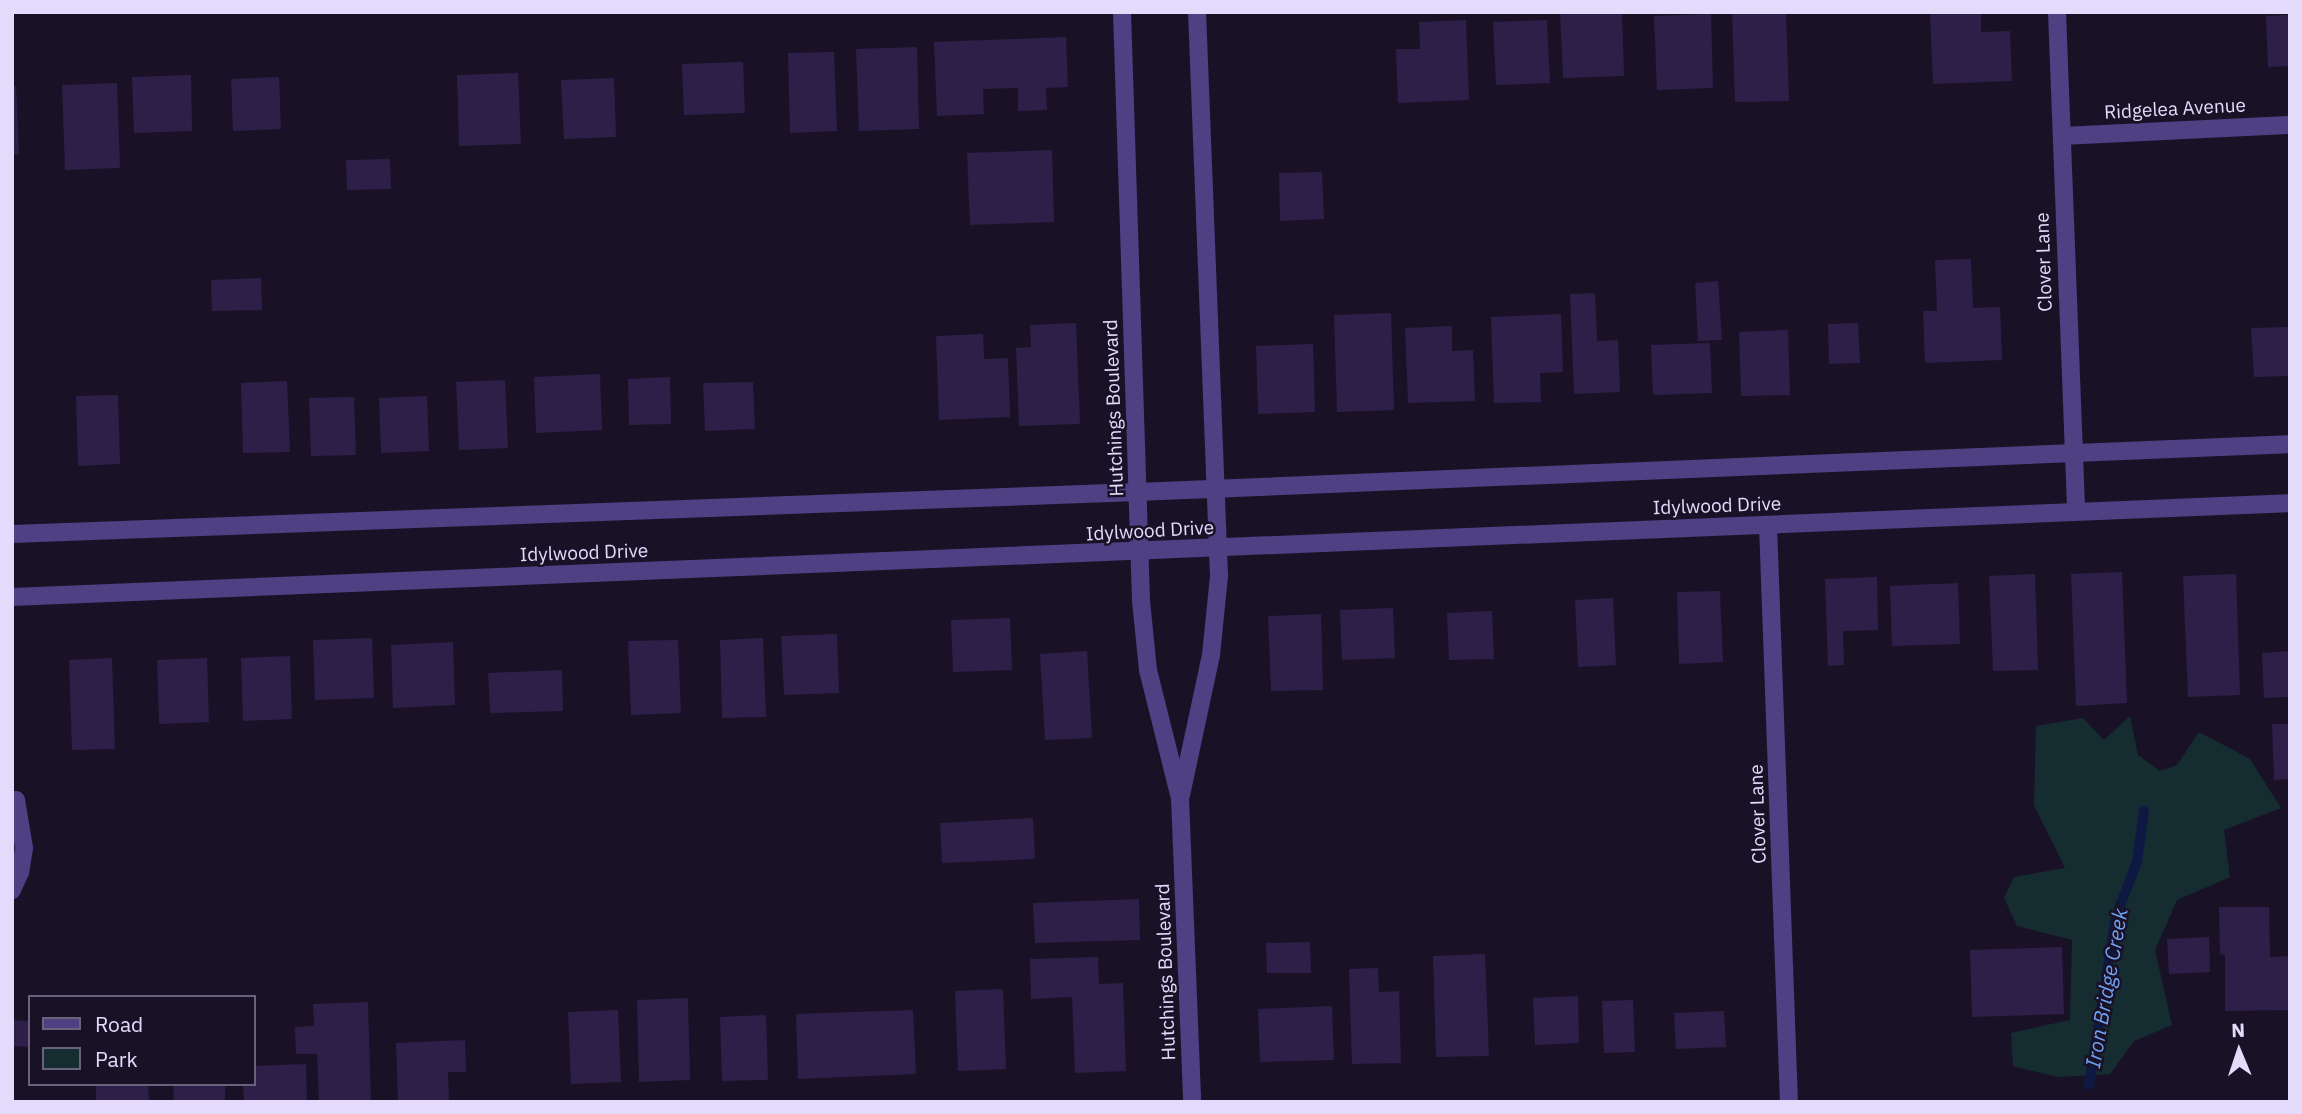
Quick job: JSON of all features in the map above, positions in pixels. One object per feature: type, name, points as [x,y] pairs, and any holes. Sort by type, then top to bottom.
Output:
[{"type":"street","name":"Hutchings Boulevard","points":[[1122,12],[1140,601],[1148,670],[1180,798],[1192,1102]]},
{"type":"street","name":"Hutchings Boulevard","points":[[1180,798],[1211,655],[1217,607],[1219,548],[1197,12]]},
{"type":"street","name":"Clover Lane","points":[[2057,12],[2076,510]]},
{"type":"street","name":"Ridgelea Avenue","points":[[2062,136],[2290,125]]},
{"type":"street","name":"Idylwood Drive","points":[[12,534],[1215,489],[2290,444]]},
{"type":"street","name":"Idylwood Drive","points":[[12,597],[2290,503]]},
{"type":"street","name":"Clover Lane","points":[[1768,525],[1789,1102]]},
{"type":"street","points":[[12,800],[16,800],[24,848],[20,872],[12,890]]},
{"type":"green space","points":[[2130,716],[2138,755],[2160,771],[2177,765],[2199,732],[2250,759],[2281,808],[2224,830],[2230,877],[2177,900],[2155,950],[2172,1025],[2134,1041],[2110,1074],[2058,1077],[2013,1066],[2011,1033],[2070,1020],[2072,940],[2017,926],[2004,898],[2014,877],[2065,868],[2034,805],[2036,726],[2083,718],[2104,740]]},
{"type":"building","points":[[1560,12],[1622,12],[1624,76],[1563,78]]},
{"type":"building","points":[[1732,12],[1786,12],[1789,101],[1735,102]]},
{"type":"building","points":[[1930,12],[1981,12],[1981,32],[2010,31],[2012,81],[1933,84]]},
{"type":"building","points":[[1711,14],[1713,88],[1657,90],[1654,16]]},
{"type":"building","points":[[2290,15],[2290,66],[2268,67],[2266,16]]},
{"type":"building","points":[[1466,20],[1469,100],[1398,103],[1396,49],[1420,49],[1419,22]]},
{"type":"building","points":[[1547,20],[1550,83],[1496,85],[1493,22]]},
{"type":"building","points":[[1066,37],[1068,87],[1046,88],[1047,110],[1018,111],[1018,88],[983,89],[984,114],[937,116],[934,42]]},
{"type":"building","points":[[917,47],[919,129],[859,131],[856,49]]},
{"type":"building","points":[[834,52],[837,131],[790,133],[788,53]]},
{"type":"building","points":[[743,62],[745,113],[684,115],[682,64]]},
{"type":"building","points":[[518,73],[521,144],[459,146],[457,75]]},
{"type":"building","points":[[191,75],[192,131],[134,133],[132,77]]},
{"type":"building","points":[[279,77],[281,129],[233,131],[231,79]]},
{"type":"building","points":[[614,78],[616,137],[564,139],[561,80]]},
{"type":"building","points":[[117,83],[120,168],[65,170],[62,85]]},
{"type":"building","points":[[12,86],[16,86],[19,154],[12,155]]},
{"type":"building","points":[[1052,150],[1054,222],[970,225],[967,153]]},
{"type":"building","points":[[390,159],[391,189],[347,190],[346,160]]},
{"type":"building","points":[[1322,172],[1324,219],[1280,221],[1279,173]]},
{"type":"building","points":[[1971,259],[1973,308],[2000,307],[2002,360],[1925,363],[1923,311],[1937,311],[1935,260]]},
{"type":"building","points":[[261,278],[262,310],[212,311],[211,280]]},
{"type":"building","points":[[1718,281],[1722,340],[1698,341],[1695,283]]},
{"type":"building","points":[[1595,293],[1597,341],[1618,340],[1620,392],[1574,394],[1570,294]]},
{"type":"building","points":[[1391,313],[1394,410],[1337,412],[1334,315]]},
{"type":"building","points":[[1561,314],[1563,372],[1540,373],[1541,402],[1494,403],[1491,317]]},
{"type":"building","points":[[1076,323],[1080,424],[1019,426],[1016,348],[1031,347],[1030,325]]},
{"type":"building","points":[[1858,323],[1860,363],[1829,364],[1828,324]]},
{"type":"building","points":[[1452,326],[1452,351],[1473,350],[1475,401],[1408,403],[1405,328]]},
{"type":"building","points":[[2290,327],[2290,376],[2254,377],[2251,328]]},
{"type":"building","points":[[1788,330],[1790,395],[1741,396],[1739,332]]},
{"type":"building","points":[[983,334],[984,359],[1008,358],[1010,417],[939,420],[936,336]]},
{"type":"building","points":[[1710,343],[1712,393],[1653,395],[1651,345]]},
{"type":"building","points":[[1313,344],[1315,412],[1258,414],[1256,346]]},
{"type":"building","points":[[600,374],[602,430],[536,433],[534,377]]},
{"type":"building","points":[[670,377],[671,424],[629,425],[628,379]]},
{"type":"building","points":[[505,380],[508,448],[459,450],[456,382]]},
{"type":"building","points":[[287,381],[290,452],[243,453],[241,383]]},
{"type":"building","points":[[753,382],[755,429],[705,431],[703,383]]},
{"type":"building","points":[[118,395],[120,464],[78,466],[76,396]]},
{"type":"building","points":[[427,396],[429,451],[381,453],[379,398]]},
{"type":"building","points":[[354,397],[356,455],[311,456],[309,398]]},
{"type":"building","points":[[2122,572],[2127,703],[2076,706],[2071,574]]},
{"type":"building","points":[[2035,574],[2038,670],[1993,671],[1989,576]]},
{"type":"building","points":[[2236,574],[2240,695],[2188,697],[2183,576]]},
{"type":"building","points":[[1877,577],[1878,630],[1843,631],[1844,665],[1828,666],[1825,579]]},
{"type":"building","points":[[1958,583],[1960,644],[1892,646],[1890,586]]},
{"type":"building","points":[[1720,591],[1723,662],[1679,664],[1677,592]]},
{"type":"building","points":[[1613,598],[1616,665],[1578,667],[1575,600]]},
{"type":"building","points":[[1393,608],[1395,658],[1342,660],[1340,610]]},
{"type":"building","points":[[1492,611],[1494,659],[1449,660],[1447,613]]},
{"type":"building","points":[[1321,614],[1323,690],[1271,691],[1268,616]]},
{"type":"building","points":[[1010,618],[1012,670],[953,672],[951,620]]},
{"type":"building","points":[[837,634],[839,693],[784,695],[781,636]]},
{"type":"building","points":[[372,638],[374,698],[315,700],[313,640]]},
{"type":"building","points":[[763,638],[766,717],[722,718],[720,640]]},
{"type":"building","points":[[678,640],[681,713],[631,715],[628,641]]},
{"type":"building","points":[[453,642],[455,705],[393,708],[391,645]]},
{"type":"building","points":[[1087,651],[1092,738],[1045,740],[1040,654]]},
{"type":"building","points":[[2290,651],[2290,697],[2264,698],[2262,653]]},
{"type":"building","points":[[290,656],[292,719],[243,721],[241,658]]},
{"type":"building","points":[[112,658],[115,749],[72,750],[69,660]]},
{"type":"building","points":[[207,658],[209,722],[159,724],[157,660]]},
{"type":"building","points":[[562,670],[563,711],[490,713],[488,673]]},
{"type":"building","points":[[2272,724],[2290,724],[2290,779],[2274,780]]},
{"type":"building","points":[[1033,818],[1035,859],[942,863],[940,823]]},
{"type":"building","points":[[1139,899],[1140,940],[1035,943],[1033,903]]},
{"type":"building","points":[[2219,907],[2269,907],[2270,957],[2290,956],[2290,1010],[2225,1011],[2225,955],[2220,954]]},
{"type":"building","points":[[2209,937],[2210,972],[2169,974],[2167,939]]},
{"type":"building","points":[[1310,942],[1311,973],[1267,973],[1266,943]]},
{"type":"building","points":[[2062,947],[2064,1014],[1972,1017],[1970,950]]},
{"type":"building","points":[[1485,954],[1489,1056],[1436,1057],[1433,956]]},
{"type":"building","points":[[1098,957],[1099,984],[1123,983],[1126,1071],[1075,1073],[1072,997],[1031,999],[1030,959]]},
{"type":"building","points":[[1378,968],[1379,992],[1399,991],[1401,1063],[1352,1064],[1349,969]]},
{"type":"building","points":[[1003,989],[1006,1069],[958,1071],[955,991]]},
{"type":"building","points":[[1578,996],[1579,1043],[1535,1045],[1533,998]]},
{"type":"building","points":[[688,998],[690,1080],[639,1082],[637,1000]]},
{"type":"building","points":[[1633,1000],[1635,1052],[1604,1053],[1602,1001]]},
{"type":"building","points":[[368,1002],[371,1102],[319,1102],[317,1054],[296,1054],[295,1027],[314,1026],[313,1004]]},
{"type":"building","points":[[1332,1006],[1334,1060],[1260,1062],[1258,1009]]},
{"type":"building","points":[[618,1010],[621,1082],[571,1084],[568,1012]]},
{"type":"building","points":[[913,1010],[916,1074],[798,1079],[796,1014]]},
{"type":"building","points":[[1724,1011],[1726,1047],[1676,1049],[1674,1013]]},
{"type":"building","points":[[766,1015],[768,1080],[722,1081],[720,1017]]},
{"type":"building","points":[[12,1020],[28,1021],[28,1047],[12,1046]]},
{"type":"building","points":[[465,1040],[466,1072],[448,1072],[449,1102],[398,1102],[396,1043]]},
{"type":"building","points":[[306,1064],[307,1102],[244,1102],[243,1086],[256,1086],[256,1066]]},
{"type":"building","points":[[96,1086],[148,1086],[149,1102],[96,1102]]},
{"type":"building","points":[[173,1086],[225,1086],[225,1102],[174,1102]]},
{"type":"waterway","name":"Iron Bridge Creek","points":[[2089,1085],[2116,916],[2137,862],[2144,810]]}]
